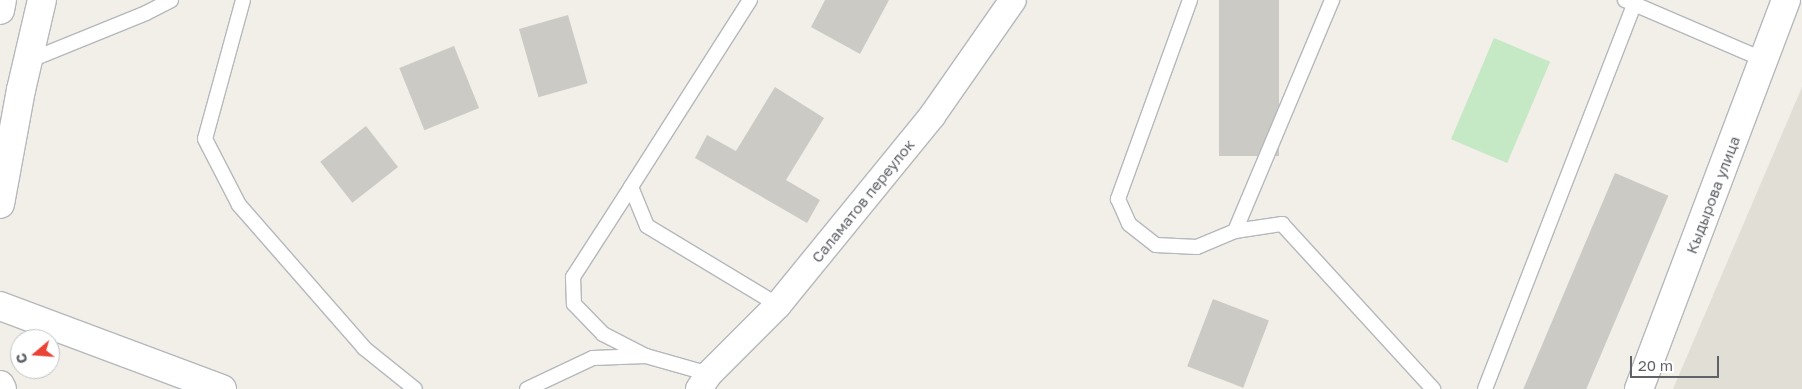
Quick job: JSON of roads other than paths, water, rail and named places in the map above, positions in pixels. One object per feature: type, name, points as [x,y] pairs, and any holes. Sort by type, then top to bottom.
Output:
[{"type":"street","points":[[0,10],[2,0]]},
{"type":"street","points":[[0,204],[21,90],[42,0]]},
{"type":"street","name":"Саламатов переулок","points":[[704,381],[778,305],[932,116],[1013,0]]},
{"type":"street","name":"Кыдырова улица","points":[[1639,389],[1786,0]]},
{"type":"street","points":[[0,136],[21,90]]},
{"type":"street","points":[[0,306],[222,389]]},
{"type":"street","points":[[0,384],[2,389]]},
{"type":"lane","points":[[28,61],[146,13],[171,0]]},
{"type":"lane","points":[[243,0],[205,139],[239,205],[364,348],[415,389]]},
{"type":"lane","points":[[704,381],[646,356],[603,334],[574,304],[573,277],[750,0]]},
{"type":"lane","points":[[1190,0],[1118,198],[1129,224],[1156,245],[1197,247],[1235,232],[1282,224],[1433,389]]},
{"type":"lane","points":[[1235,232],[1332,0]]},
{"type":"lane","points":[[1486,389],[1630,2],[1764,60]]},
{"type":"lane","points":[[631,187],[648,226],[778,305]]},
{"type":"lane","points":[[527,389],[593,358],[646,356]]}]
